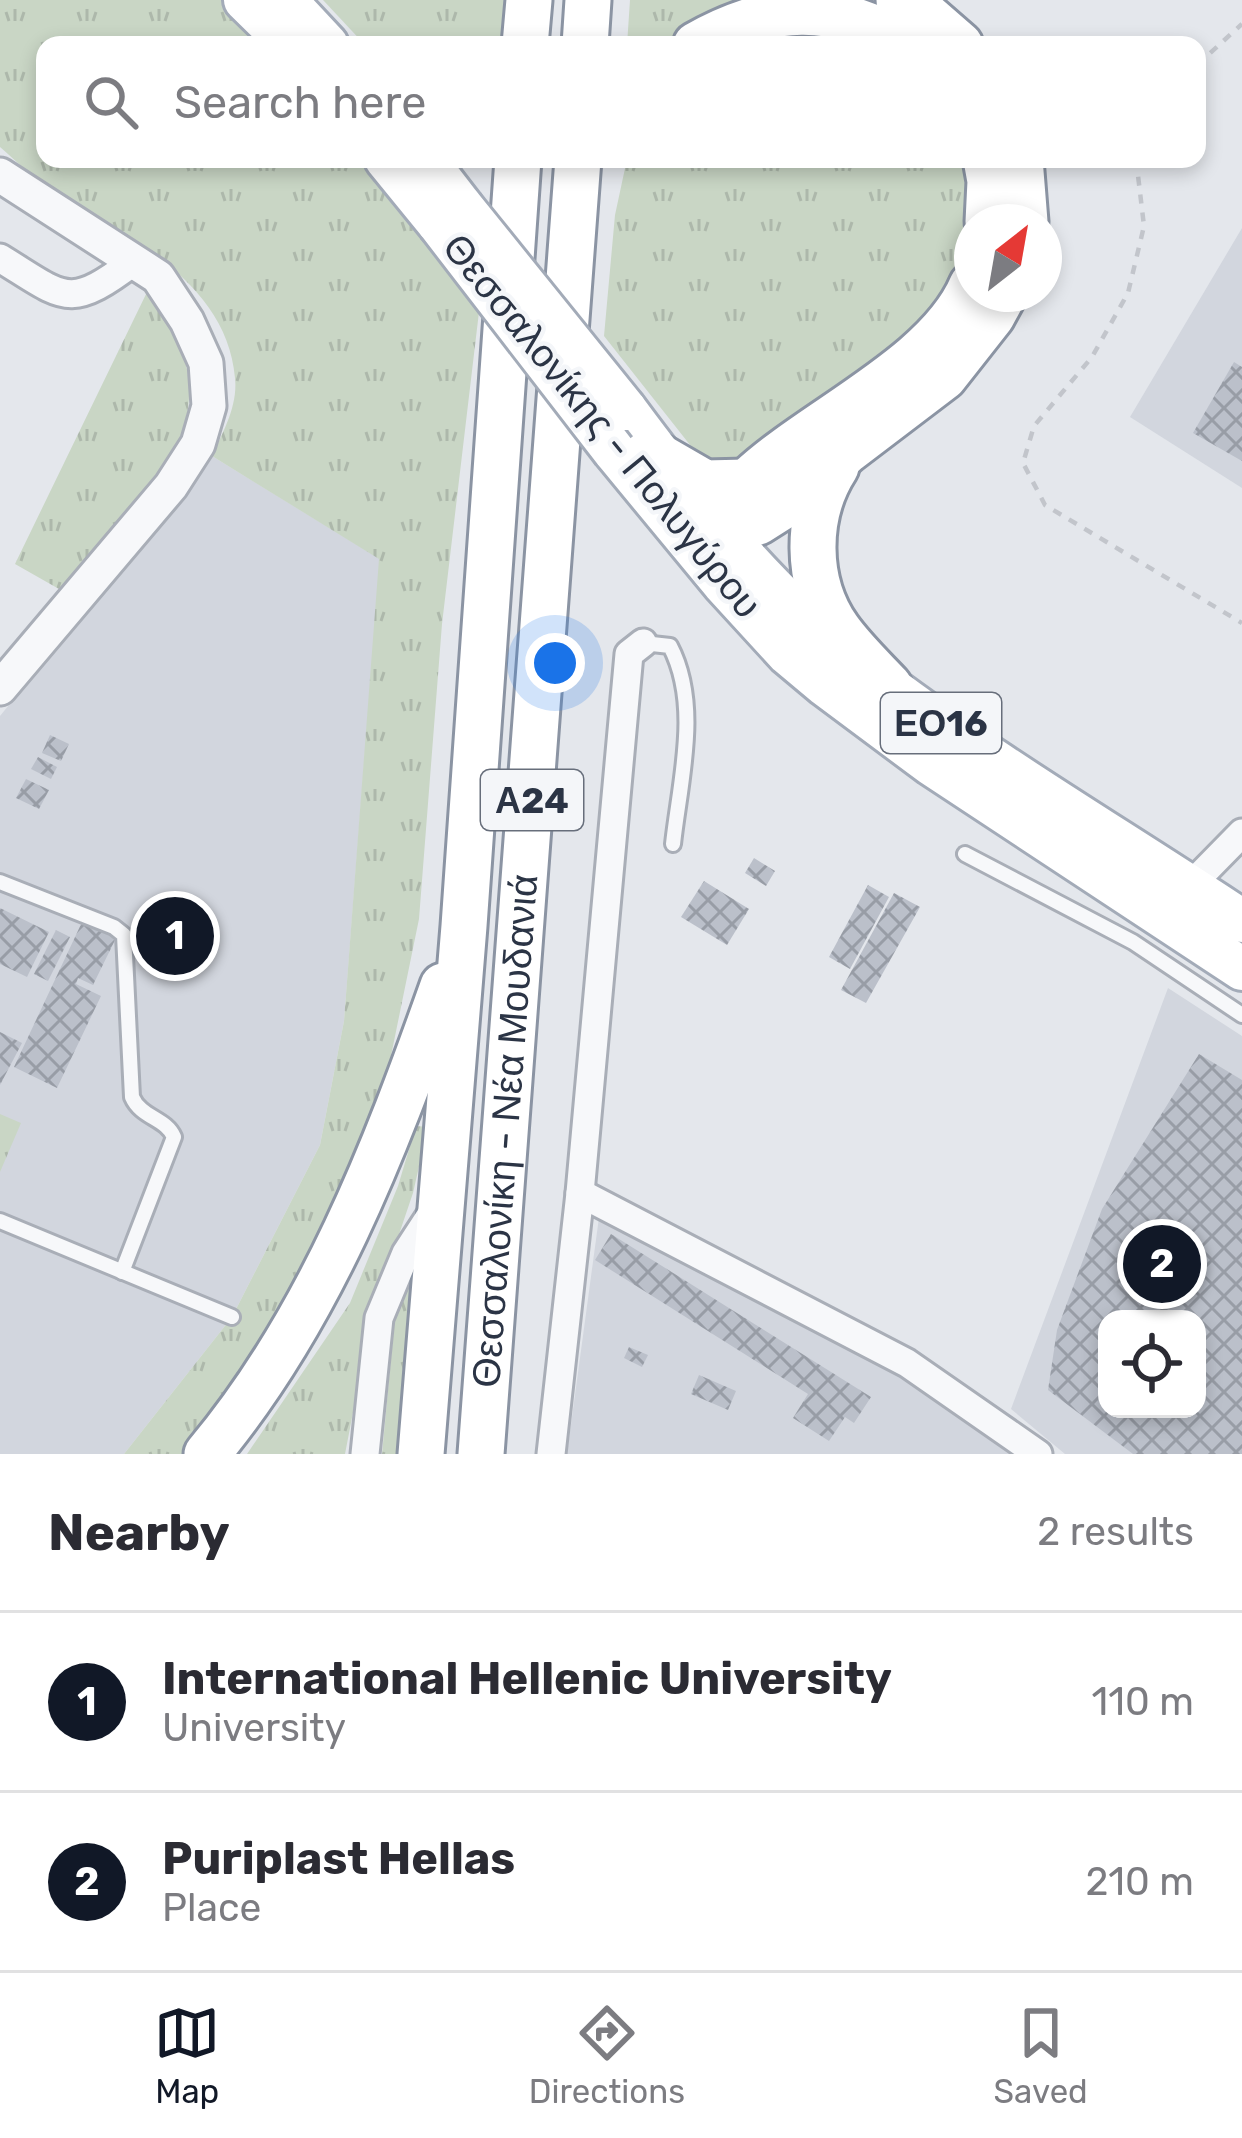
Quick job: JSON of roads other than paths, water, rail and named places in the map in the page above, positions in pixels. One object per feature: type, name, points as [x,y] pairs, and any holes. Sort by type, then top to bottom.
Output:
[{"type":"highway","points":[[527,36],[529,0]]},
{"type":"highway","points":[[586,36],[588,0]]},
{"type":"highway","points":[[898,0],[921,11],[950,36]]},
{"type":"highway","points":[[713,36],[742,20],[814,10],[850,16],[889,36]]},
{"type":"highway","name":"Θεσσαλονίκη - Νέα Μουδανιά","points":[[421,1454],[517,168]]},
{"type":"highway","name":"Θεσσαλονίκη - Νέα Μουδανιά","points":[[481,1454],[577,168]]},
{"type":"highway","points":[[572,262],[597,168]]},
{"type":"highway","points":[[988,168],[989,204]]},
{"type":"highway","points":[[1021,168],[1024,204]]},
{"type":"highway","points":[[720,526],[747,482],[930,344],[957,312]]},
{"type":"highway","points":[[720,526],[758,522],[788,503],[848,449],[944,377],[994,312]]},
{"type":"highway","points":[[848,449],[826,482],[814,518],[812,556],[820,594],[837,628],[890,686]]},
{"type":"highway","points":[[656,478],[747,482]]},
{"type":"highway","points":[[207,1454],[280,1353],[330,1266],[417,1061],[464,926]]},
{"type":"highway","points":[[492,1338],[500,1454]]},
{"type":"main road","points":[[245,0],[282,36]]},
{"type":"main road","points":[[285,0],[319,36]]},
{"type":"main road","name":"Θεσσαλονίκης - Πολυγύρου","points":[[396,168],[450,215],[626,409],[656,478],[723,583],[788,654],[931,764],[1242,969]]},
{"type":"main road","name":"Θεσσαλονίκης - Πολυγύρου","points":[[429,168],[450,215],[614,451],[720,526],[843,652],[1039,790],[1242,921]]},
{"type":"main road","points":[[720,526],[723,583]]},
{"type":"street","points":[[0,175],[158,278],[187,321],[206,363],[208,406],[198,444],[171,486],[0,688]]},
{"type":"street","points":[[0,258],[58,294],[72,295],[100,286],[133,262]]},
{"type":"street","points":[[551,1454],[580,1193],[628,654],[643,643]]},
{"type":"street","points":[[1190,886],[1242,833]]},
{"type":"street","points":[[580,1193],[907,1363],[1038,1454]]},
{"type":"street","points":[[365,1454],[379,1318],[406,1252],[443,1196]]},
{"type":"lane","points":[[643,643],[670,646],[683,670],[687,726],[673,844]]},
{"type":"lane","points":[[965,854],[1133,942],[1242,1015]]},
{"type":"lane","points":[[0,882],[124,935],[132,1097],[141,1112],[169,1128],[175,1137],[122,1272]]},
{"type":"lane","points":[[0,1221],[232,1317]]},
{"type":"place","name":"International Hellenic University","points":[[175,936]]},
{"type":"place","name":"Puriplast Hellas","points":[[1162,1264]]}]
